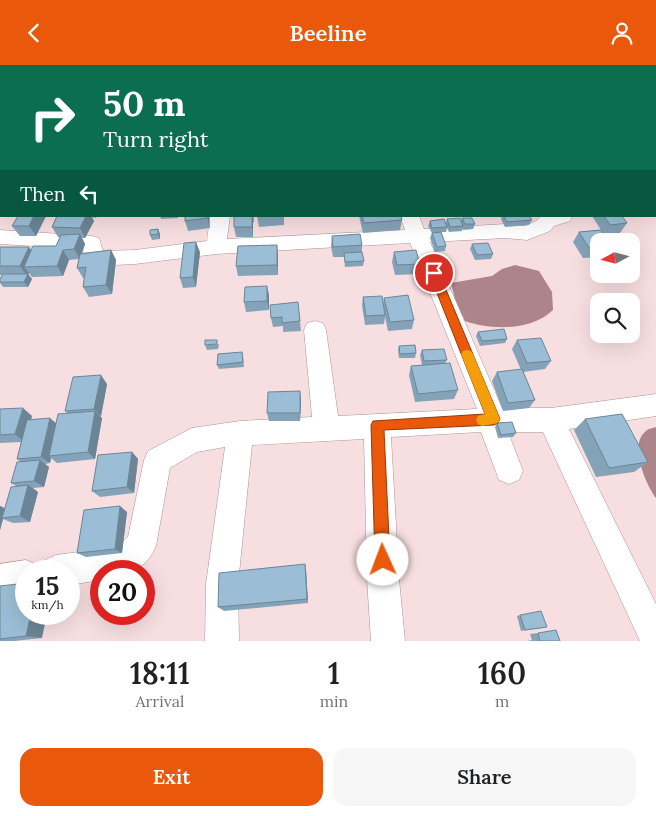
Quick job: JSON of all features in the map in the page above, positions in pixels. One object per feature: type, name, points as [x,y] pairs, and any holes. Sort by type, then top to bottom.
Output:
[{"type":"street","points":[[216,247],[220,217]]},
{"type":"street","points":[[410,217],[419,236],[492,420],[509,471]]},
{"type":"street","points":[[0,237],[92,243],[94,259],[136,257],[216,247],[505,231],[526,233],[543,226],[547,221],[560,217]]},
{"type":"street","points":[[315,330],[326,427]]},
{"type":"street","points":[[80,567],[122,561],[141,546],[158,460],[192,440],[240,433],[326,427],[492,420],[551,420],[656,405]]},
{"type":"street","points":[[551,420],[656,639]]},
{"type":"street","points":[[377,425],[388,641]]},
{"type":"street","points":[[222,641],[222,584],[240,433]]},
{"type":"street","points":[[0,580],[15,578]]},
{"type":"shaded area","points":[[515,265],[539,271],[552,292],[553,310],[532,323],[513,327],[483,326],[465,321],[456,303],[451,283],[492,276],[502,269]]},
{"type":"shaded area","points":[[656,427],[656,498],[644,475],[639,455],[639,446],[640,438],[646,431]]},
{"type":"building","points":[[17,217],[34,217],[29,226],[12,226]]},
{"type":"building","points":[[57,217],[86,217],[80,228],[52,227]]},
{"type":"building","points":[[185,217],[207,217],[207,218],[185,221]]},
{"type":"building","points":[[234,217],[252,217],[252,227],[234,227]]},
{"type":"building","points":[[362,217],[401,217],[402,220],[364,223]]},
{"type":"building","points":[[504,217],[530,217],[532,220],[507,222]]},
{"type":"building","points":[[605,217],[623,217],[627,223],[610,225]]},
{"type":"building","points":[[460,218],[463,226],[450,227],[447,219]]},
{"type":"building","points":[[462,218],[472,218],[475,224],[465,224]]},
{"type":"building","points":[[444,219],[447,227],[432,228],[430,221]]},
{"type":"building","points":[[158,229],[158,234],[150,235],[150,230]]},
{"type":"building","points":[[601,230],[603,233],[590,233],[589,248],[579,232]]},
{"type":"building","points":[[441,232],[446,246],[437,247],[432,233]]},
{"type":"building","points":[[80,234],[74,249],[63,250],[57,266],[24,267],[33,246],[56,246],[61,235]]},
{"type":"building","points":[[360,234],[362,245],[333,247],[332,236]]},
{"type":"building","points":[[196,242],[193,277],[180,278],[184,243]]},
{"type":"building","points":[[488,243],[493,254],[477,255],[472,244]]},
{"type":"building","points":[[277,245],[277,265],[236,266],[238,246]]},
{"type":"building","points":[[0,247],[29,247],[20,266],[0,266]]},
{"type":"building","points":[[111,250],[106,285],[83,287],[86,267],[77,268],[80,254]]},
{"type":"building","points":[[416,250],[420,264],[397,265],[394,252]]},
{"type":"building","points":[[362,252],[364,261],[345,262],[344,253]]},
{"type":"building","points":[[3,274],[28,274],[24,282],[0,282]]},
{"type":"building","points":[[267,286],[267,301],[244,302],[245,287]]},
{"type":"building","points":[[408,295],[414,320],[390,322],[384,298]]},
{"type":"building","points":[[382,296],[385,315],[366,316],[363,297]]},
{"type":"building","points":[[298,302],[300,321],[282,323],[282,317],[271,318],[270,305]]},
{"type":"building","points":[[504,329],[507,339],[482,341],[478,332]]},
{"type":"building","points":[[541,338],[551,361],[527,363],[517,340]]},
{"type":"building","points":[[205,340],[217,340],[217,344],[205,345]]},
{"type":"building","points":[[415,345],[416,353],[400,354],[399,346]]},
{"type":"building","points":[[444,349],[447,360],[424,361],[422,350]]},
{"type":"building","points":[[242,352],[243,362],[217,365],[218,354]]},
{"type":"building","points":[[450,363],[458,390],[418,394],[411,366]]},
{"type":"building","points":[[522,369],[535,400],[508,403],[497,372]]},
{"type":"building","points":[[101,375],[94,409],[65,411],[73,377]]},
{"type":"building","points":[[300,391],[300,413],[267,413],[268,392]]},
{"type":"building","points":[[23,408],[15,434],[0,435],[0,409]]},
{"type":"building","points":[[95,411],[88,452],[49,456],[58,414]]},
{"type":"building","points":[[622,414],[648,462],[609,468],[585,419]]},
{"type":"building","points":[[50,418],[41,457],[17,459],[27,420]]},
{"type":"building","points":[[512,422],[516,433],[501,435],[497,423]]},
{"type":"building","points":[[132,452],[127,487],[92,491],[98,455]]},
{"type":"building","points":[[40,460],[34,481],[11,483],[17,462]]},
{"type":"building","points":[[28,485],[20,516],[2,518],[11,487]]},
{"type":"building","points":[[120,506],[115,549],[77,553],[84,510]]},
{"type":"building","points":[[305,564],[307,599],[218,607],[219,573]]},
{"type":"building","points":[[15,584],[15,625],[28,625],[26,636],[0,639],[0,586]]},
{"type":"building","points":[[541,611],[547,627],[525,630],[520,615]]},
{"type":"building","points":[[556,630],[560,641],[540,641],[538,633]]},
{"type":"slow traffic","points":[[467,354],[494,419],[482,420]]},
{"type":"route","points":[[383,560],[377,425],[494,419],[434,273]]}]
